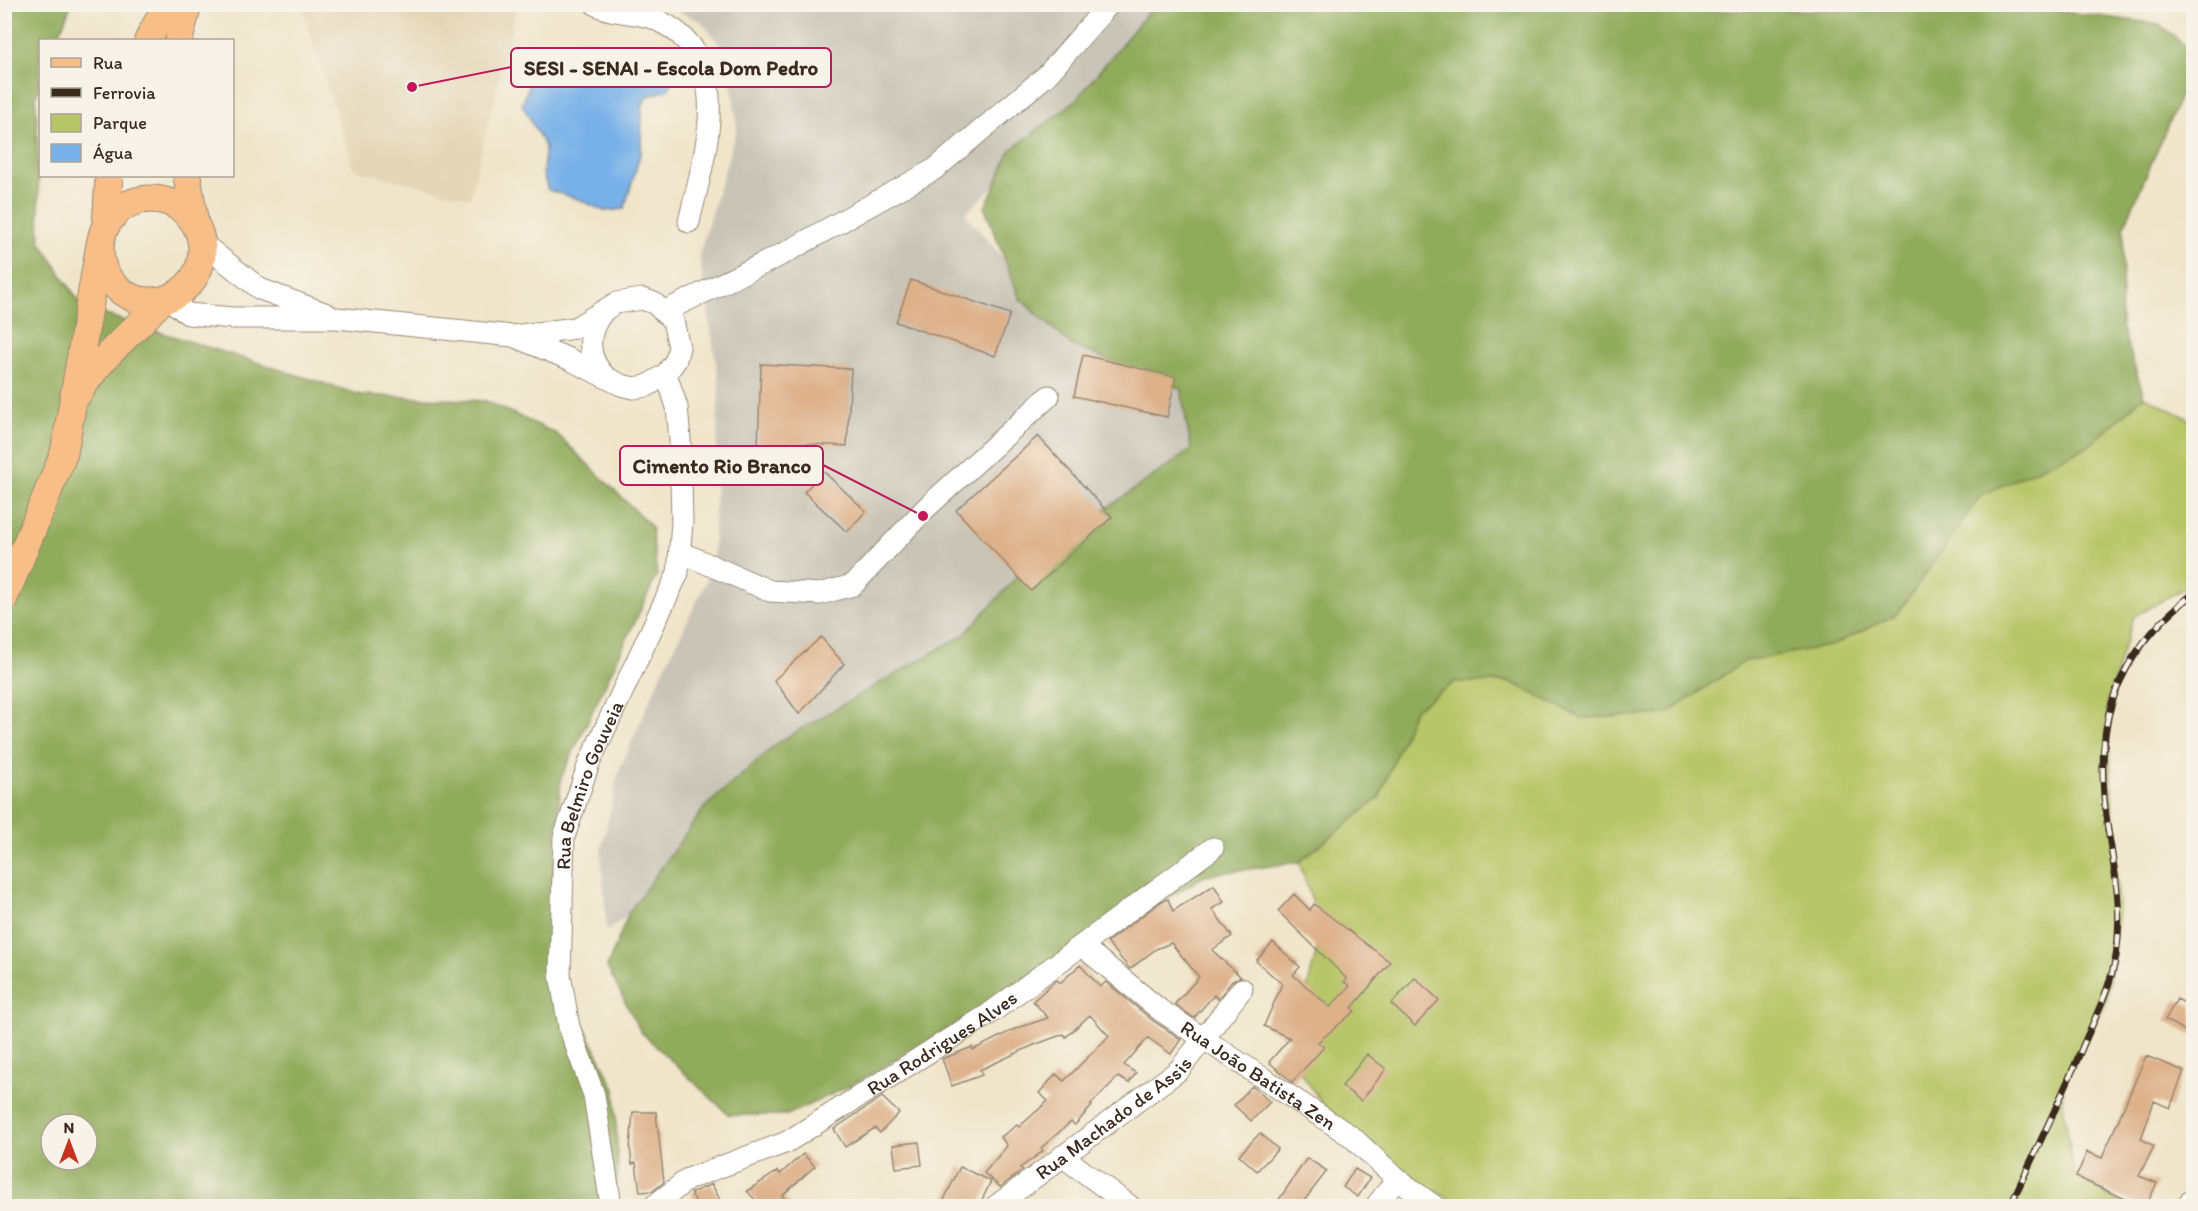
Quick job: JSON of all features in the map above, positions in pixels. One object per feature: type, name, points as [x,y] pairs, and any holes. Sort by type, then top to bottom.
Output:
[{"type":"main road","points":[[149,39],[167,4]]},
{"type":"main road","points":[[179,39],[188,4]]},
{"type":"main road","points":[[109,177],[101,263],[110,280],[124,293],[142,300],[164,299]]},
{"type":"main road","points":[[72,402],[90,373],[109,351],[164,299],[183,290],[195,277],[201,261],[199,233],[187,177]]},
{"type":"main road","points":[[4,598],[64,453],[103,235],[120,210],[139,200],[161,200],[181,208],[199,233]]},
{"type":"street","points":[[595,4],[606,10],[656,19],[686,39],[703,63],[711,103],[706,149],[689,222]]},
{"type":"street","points":[[665,311],[783,254],[935,169],[1047,75],[1108,4]]},
{"type":"street","points":[[199,233],[260,289],[336,318]]},
{"type":"street","points":[[164,299],[188,314],[233,318],[336,318],[513,336],[575,327],[628,299],[648,301],[665,311],[676,327],[679,347],[676,360],[666,374],[647,386],[634,388],[513,336]]},
{"type":"street","points":[[604,310],[591,333],[590,346],[599,370],[609,379]]},
{"type":"street","name":"Rua Belmiro Gouveia","points":[[611,1206],[606,1156],[594,1095],[569,1027],[560,974],[564,837],[590,763],[678,573],[682,522],[678,408],[666,374]]},
{"type":"street","points":[[680,552],[770,591],[820,594],[853,585],[926,508],[1049,396]]},
{"type":"street","name":"Rua Rodrigues Alves","points":[[654,1206],[688,1179],[787,1142],[989,1014],[1213,848]]},
{"type":"street","name":"Rua João Batista Zen","points":[[1082,946],[1160,1010],[1352,1137],[1397,1179],[1434,1206]]},
{"type":"street","name":"Rua Machado de Assis","points":[[996,1206],[1179,1070],[1205,1040],[1242,989]]},
{"type":"street","points":[[1062,1156],[1130,1206]]},
{"type":"street","points":[[1376,1206],[1397,1179]]},
{"type":"street","points":[[2186,1206],[2193,1198]]},
{"type":"shaded area","points":[[301,5],[517,5],[470,198],[354,170]]},
{"type":"shaded area","points":[[666,5],[1179,5],[965,214],[1068,334],[1293,389],[607,931],[601,852],[619,771],[660,677],[713,568],[719,381],[699,255],[737,128],[728,55],[702,22]]},
{"type":"green space","points":[[1575,4],[1616,11],[2042,9],[2159,24],[2193,52],[2193,66],[2124,227],[2121,325],[2144,396],[2090,445],[1981,495],[1897,614],[1833,645],[1745,661],[1666,714],[1581,718],[1511,682],[1455,682],[1414,710],[1379,798],[1299,862],[1206,875],[854,1084],[787,1115],[729,1115],[641,1032],[607,967],[629,912],[705,807],[780,741],[965,634],[1033,559],[1191,450],[1181,389],[1073,346],[1020,299],[985,208],[1010,151],[1075,101],[1154,5]]},
{"type":"green space","points":[[5,5],[71,5],[57,39],[39,39],[39,88],[36,98],[40,241],[83,308],[361,395],[486,401],[557,434],[651,526],[657,575],[561,778],[548,945],[565,988],[615,1089],[618,1170],[613,1206],[5,1206]]},
{"type":"green space","points":[[2144,396],[2193,421],[2193,583],[2133,617],[2107,704],[2118,909],[2107,998],[2061,1091],[2074,1174],[2125,1206],[1460,1206],[1406,1173],[1323,1105],[1290,1056],[1322,930],[1299,862],[1379,798],[1414,710],[1455,682],[1511,682],[1581,718],[1666,714],[1745,661],[1833,645],[1897,614],[1981,495],[2090,445]]},
{"type":"water","points":[[583,42],[593,42],[609,71],[632,57],[646,52],[662,54],[671,59],[675,77],[669,89],[646,97],[642,107],[641,152],[624,209],[604,211],[578,199],[548,190],[543,174],[545,147],[522,104],[530,81],[539,67],[559,52]]},
{"type":"building","points":[[911,280],[1010,314],[995,356],[896,322]]},
{"type":"building","points":[[1083,355],[1176,377],[1167,417],[1074,396]]},
{"type":"building","points":[[761,364],[851,369],[847,446],[793,443],[866,511],[847,532],[804,492],[821,474],[757,472]]},
{"type":"building","points":[[1038,436],[1112,517],[1031,591],[956,510]]},
{"type":"building","points":[[821,637],[844,664],[799,714],[774,680]]},
{"type":"building","points":[[1214,885],[1224,902],[1212,909],[1232,936],[1212,950],[1241,977],[1232,981],[1218,999],[1214,995],[1194,1018],[1175,1004],[1199,977],[1171,943],[1156,949],[1130,969],[1107,942],[1162,901],[1168,899],[1173,911]]},
{"type":"building","points":[[1294,894],[1310,910],[1314,904],[1390,962],[1352,1008],[1355,1011],[1318,1042],[1324,1047],[1292,1082],[1269,1062],[1290,1038],[1264,1026],[1282,984],[1256,961],[1273,942],[1300,967],[1293,975],[1330,1007],[1350,986],[1344,982],[1347,979],[1278,911]]},
{"type":"building","points":[[1080,965],[1100,987],[1106,982],[1152,1020],[1181,1039],[1171,1054],[1148,1038],[1124,1065],[1136,1073],[1129,1083],[1118,1077],[1090,1105],[1092,1106],[1075,1125],[1071,1122],[1041,1148],[1043,1151],[1020,1168],[1023,1170],[1000,1187],[984,1173],[1007,1146],[1001,1137],[1017,1125],[1019,1127],[1048,1101],[1039,1093],[1056,1074],[1064,1081],[1109,1036],[1090,1015],[1066,1037],[1064,1034],[1034,1045],[980,1070],[982,1075],[952,1086],[942,1059],[972,1047],[973,1050],[1015,1029],[1048,1018],[1033,1001],[1054,982],[1057,980],[1060,983]]},
{"type":"building","points":[[1415,978],[1439,1000],[1415,1026],[1391,1004]]},
{"type":"building","points":[[2177,999],[2193,1007],[2193,1035],[2165,1020]]},
{"type":"building","points":[[1367,1054],[1386,1069],[1361,1101],[1342,1086]]},
{"type":"building","points":[[2146,1056],[2184,1071],[2170,1108],[2154,1101],[2141,1139],[2154,1146],[2139,1176],[2157,1183],[2146,1206],[2141,1206],[2076,1177],[2087,1152],[2102,1158]]},
{"type":"building","points":[[1252,1086],[1270,1102],[1251,1121],[1234,1105]]},
{"type":"building","points":[[882,1097],[899,1113],[880,1133],[875,1128],[845,1147],[834,1129]]},
{"type":"building","points":[[633,1112],[656,1112],[664,1182],[653,1191],[640,1192],[636,1163],[632,1164],[630,1148]]},
{"type":"building","points":[[1260,1133],[1278,1149],[1257,1171],[1239,1155]]},
{"type":"building","points":[[919,1142],[922,1165],[896,1168],[893,1145]]},
{"type":"building","points":[[803,1154],[815,1166],[782,1196],[792,1206],[761,1206],[747,1191],[778,1171],[780,1174]]},
{"type":"building","points":[[1307,1158],[1327,1171],[1300,1206],[1287,1206],[1278,1201]]},
{"type":"building","points":[[960,1167],[991,1181],[979,1206],[941,1206]]},
{"type":"building","points":[[1355,1169],[1370,1178],[1358,1197],[1343,1187]]},
{"type":"building","points":[[712,1184],[723,1206],[698,1206],[691,1193]]},
{"type":"railway","points":[[2010,1206],[2099,1010],[2111,978],[2116,956],[2118,908],[2104,793],[2103,759],[2106,727],[2113,698],[2126,670],[2143,643],[2194,593]]},
{"type":"place","name":"SESI - SENAI - Escola Dom Pedro","points":[[412,87]]},
{"type":"place","name":"Cimento Rio Branco","points":[[923,516]]}]
